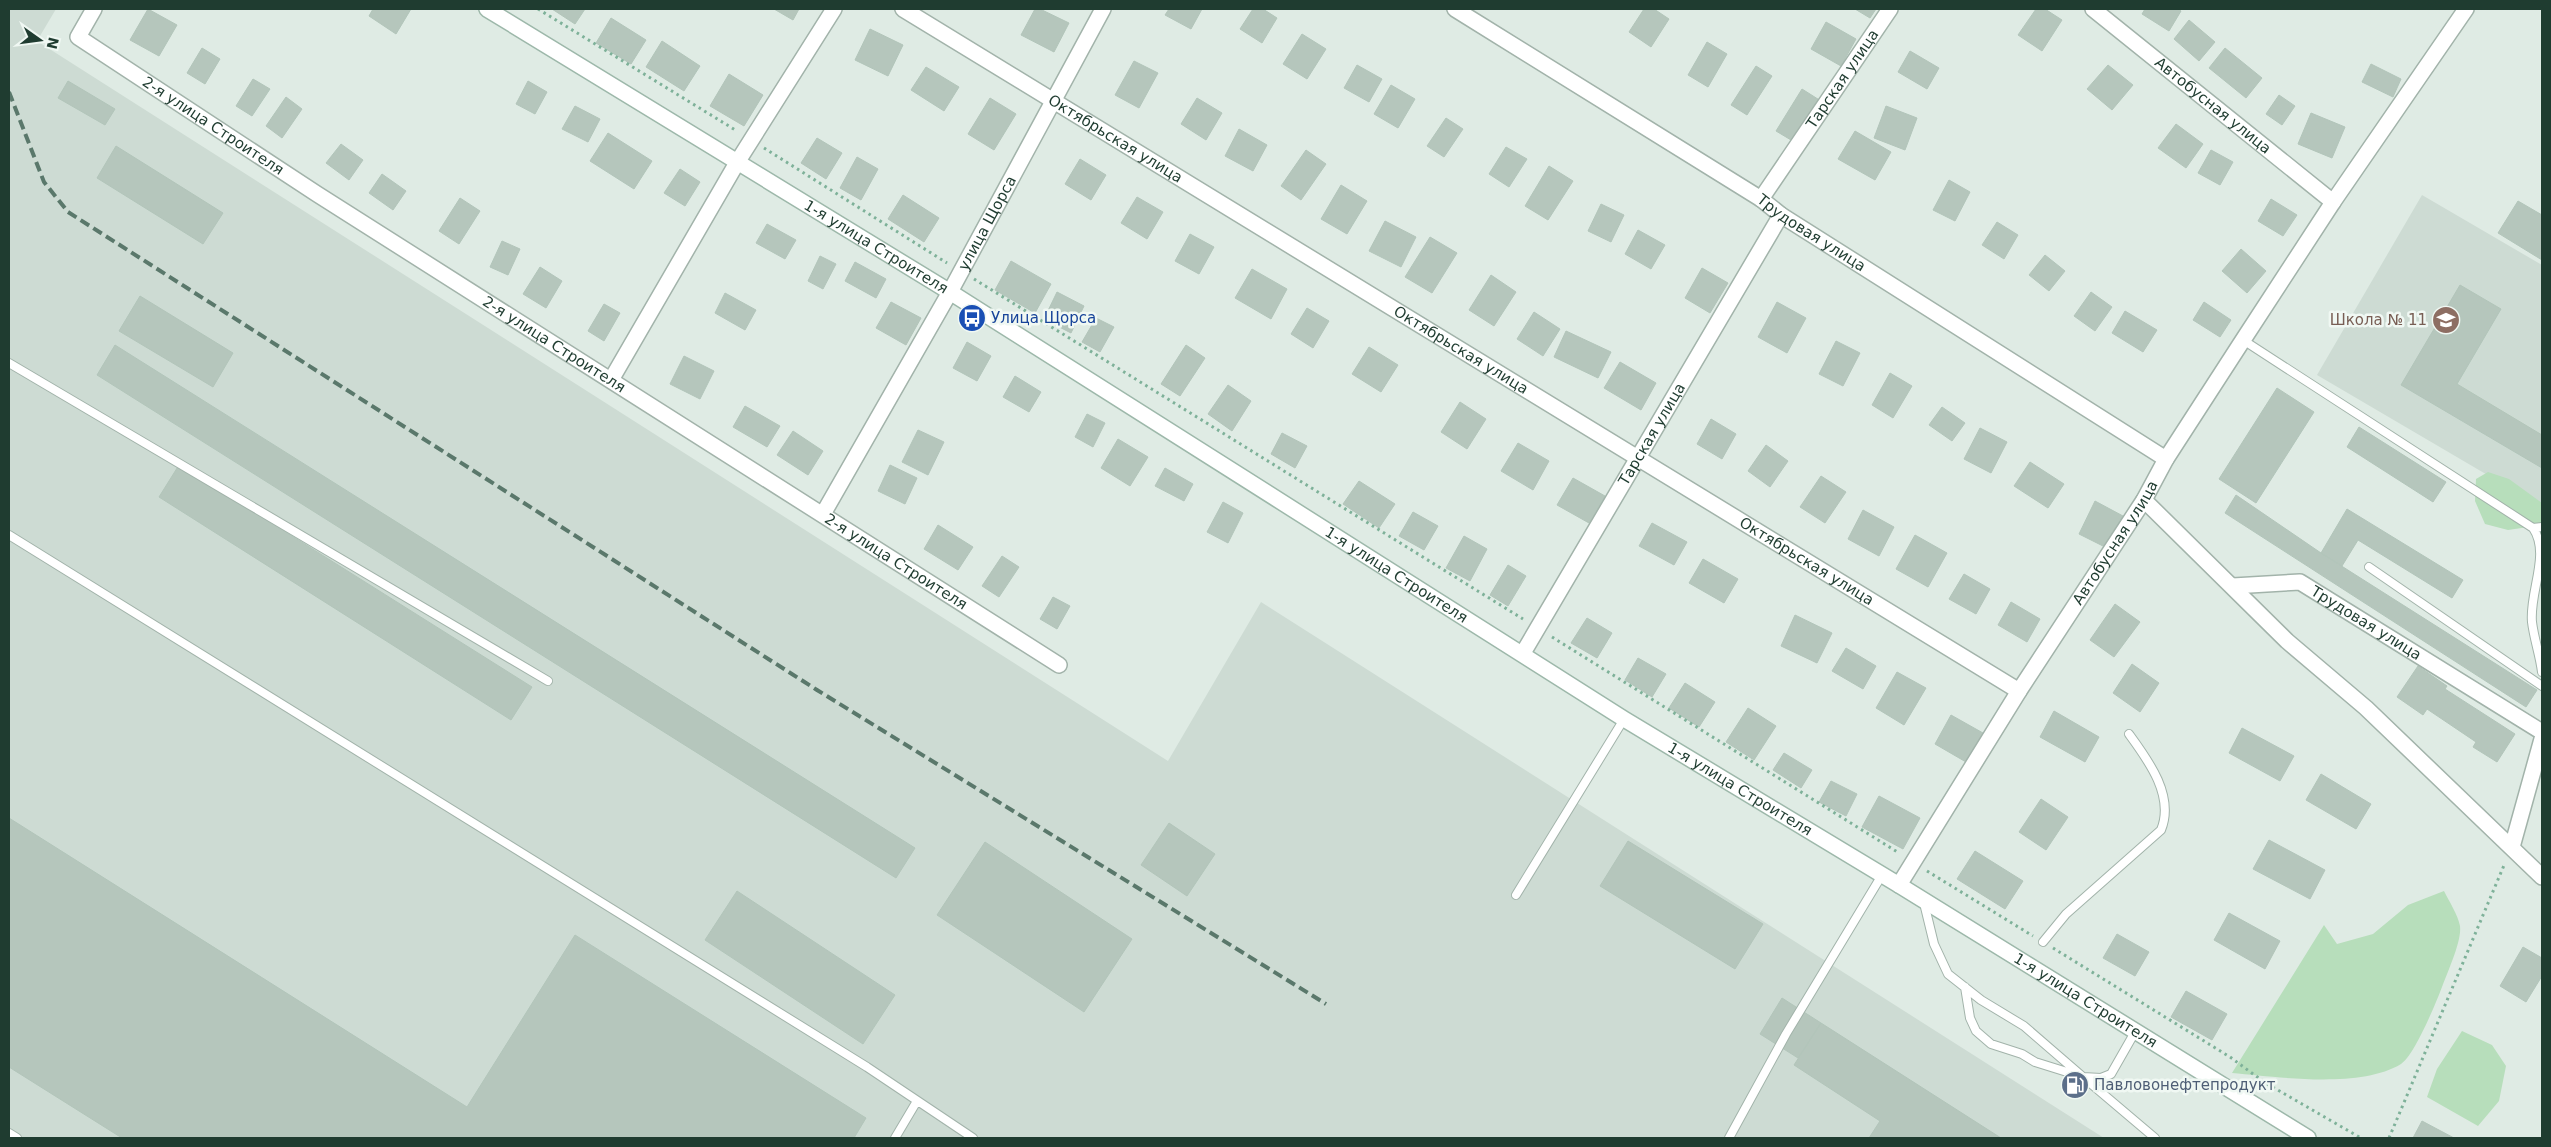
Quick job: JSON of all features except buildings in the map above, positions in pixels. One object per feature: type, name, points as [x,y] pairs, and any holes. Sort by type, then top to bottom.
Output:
[{"type":"street","name":"2-я улица Строителя","points":[[94,9],[78,37],[317,194],[823,514],[1059,666]]},
{"type":"street","name":"1-я улица Строителя","points":[[486,9],[950,292],[1523,653],[1624,719],[1899,885],[2304,1137]]},
{"type":"street","points":[[611,380],[738,161],[834,9]]},
{"type":"street","name":"Октябрьская улица","points":[[903,9],[2019,691]]},
{"type":"street","name":"улица Щорса","points":[[823,514],[950,292],[1103,9]]},
{"type":"street","name":"Трудовая улица","points":[[1455,9],[1761,199],[1781,215],[2166,459]]},
{"type":"street","name":"Тарская улица","points":[[1761,199],[1890,9]]},
{"type":"street","name":"Автобусная улица","points":[[2093,9],[2333,202]]},
{"type":"street","name":"Автобусная улица","points":[[1899,885],[2019,691],[2144,500],[2166,459],[2243,340],[2333,202],[2466,9]]},
{"type":"street","name":"Тарская улица","points":[[1523,653],[1781,215]]},
{"type":"street","points":[[2144,500],[2288,641],[2366,708],[2542,877]]},
{"type":"street","name":"Трудовая улица","points":[[2233,586],[2300,582],[2542,732]]},
{"type":"street","points":[[2512,847],[2542,739]]},
{"type":"lane","points":[[2243,340],[2533,528],[2540,538],[2540,554],[2533,596],[2532,622],[2542,672]]},
{"type":"lane","points":[[9,363],[548,681]]},
{"type":"lane","points":[[2533,528],[2542,527]]},
{"type":"lane","points":[[9,535],[859,1062],[973,1138]]},
{"type":"lane","points":[[2369,566],[2542,686]]},
{"type":"lane","points":[[1516,895],[1624,719]]},
{"type":"lane","points":[[2043,942],[2066,914],[2161,830],[2165,820],[2161,789],[2151,764],[2129,734]]},
{"type":"lane","points":[[1729,1138],[1786,1034],[1882,875]]},
{"type":"lane","points":[[1924,901],[1934,944],[1948,974],[2024,1026],[2154,1138]]},
{"type":"lane","points":[[1965,987],[1970,1018],[1976,1031],[1991,1044],[2022,1054],[2035,1062],[2083,1077],[2101,1078],[2111,1074],[2135,1032]]},
{"type":"lane","points":[[895,1138],[917,1101]]},
{"type":"lane","points":[[9,1133],[17,1138]]},
{"type":"path","points":[[538,9],[2230,1057],[2264,1082],[2361,1138]]},
{"type":"path","points":[[2388,1138],[2512,847]]},
{"type":"shaded area","points":[[9,9],[56,9],[37,41],[1168,761],[1261,602],[2104,1138],[9,1138]]},
{"type":"shaded area","name":"Школа № 11","points":[[2422,195],[2542,265],[2542,507],[2317,375]]},
{"type":"green space","points":[[2488,472],[2509,479],[2542,503],[2542,525],[2508,530],[2485,524],[2475,501],[2476,479]]},
{"type":"green space","points":[[2444,891],[2459,922],[2459,940],[2430,1016],[2412,1051],[2401,1064],[2384,1072],[2364,1077],[2342,1079],[2295,1079],[2232,1073],[2324,925],[2337,944],[2373,934],[2408,905]]},
{"type":"green space","points":[[2462,1031],[2492,1045],[2506,1066],[2499,1101],[2478,1126],[2427,1097],[2437,1069]]},
{"type":"railway","points":[[9,92],[44,182],[68,212],[817,690],[1326,1004]]},
{"type":"place","name":"Улица Щорса","points":[[972,318]]},
{"type":"place","name":"Школа № 11","points":[[2446,320]]},
{"type":"place","name":"Павловонефтепродукт","points":[[2075,1085]]}]
